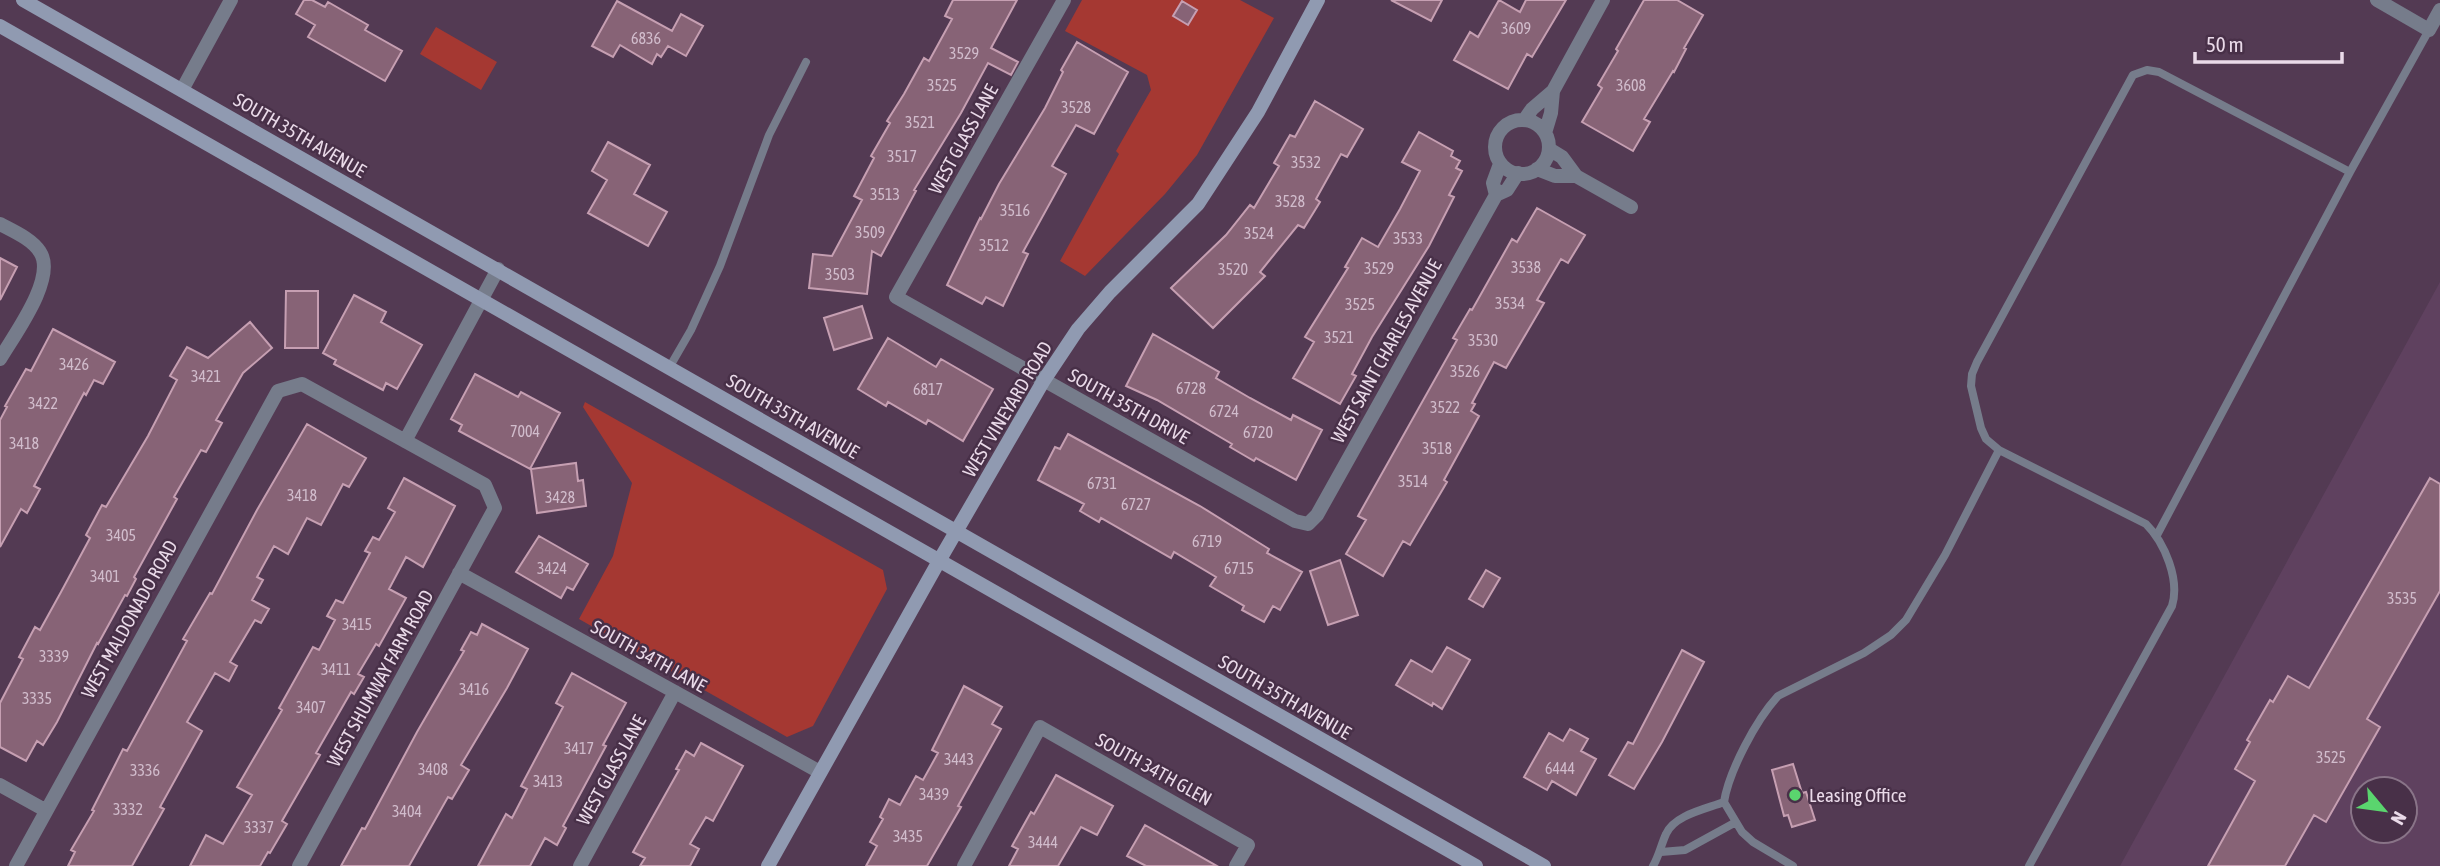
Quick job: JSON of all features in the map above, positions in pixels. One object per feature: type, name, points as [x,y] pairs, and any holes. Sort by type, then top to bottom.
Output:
[{"type":"main road","name":"SOUTH 35TH AVENUE","points":[[23,0],[1544,866]]},
{"type":"main road","name":"WEST VINEYARD ROAD","points":[[768,866],[1044,380],[1078,329],[1110,292],[1198,204],[1258,112],[1318,0]]},
{"type":"main road","points":[[0,26],[1476,866]]},
{"type":"street","points":[[182,90],[231,0]]},
{"type":"street","name":"WEST GLASS LANE","points":[[896,297],[1064,0]]},
{"type":"street","points":[[1525,120],[1532,109],[1553,91],[1603,0]]},
{"type":"street","points":[[2377,0],[2429,30],[2440,10]]},
{"type":"street","points":[[1545,133],[1534,122],[1525,120],[1516,120],[1500,130],[1494,147],[1500,164],[1507,170],[1530,173],[1543,164],[1549,149],[1545,133],[1551,113],[1553,91]]},
{"type":"street","points":[[1549,149],[1562,157],[1576,176],[1630,206]]},
{"type":"street","name":"WEST SAINT CHARLES AVENUE","points":[[1496,194],[1493,183],[1500,164]]},
{"type":"street","points":[[1537,169],[1555,176],[1576,176]]},
{"type":"street","name":"WEST SAINT CHARLES AVENUE","points":[[1308,524],[1317,515],[1496,194],[1507,190],[1518,173]]},
{"type":"street","points":[[0,224],[22,236],[40,251],[45,266],[42,286],[0,359]]},
{"type":"street","points":[[405,441],[498,269]]},
{"type":"street","name":"SOUTH 35TH DRIVE","points":[[896,297],[1295,521],[1308,524]]},
{"type":"street","name":"WEST MALDONADO ROAD","points":[[16,866],[278,391],[302,384],[405,441]]},
{"type":"street","name":"WEST SHUMWAY FARM ROAD","points":[[299,866],[495,508],[485,485],[405,441]]},
{"type":"street","name":"SOUTH 34TH LANE","points":[[459,573],[820,772]]},
{"type":"street","name":"WEST GLASS LANE","points":[[580,866],[675,692]]},
{"type":"street","name":"SOUTH 34TH GLEN","points":[[964,866],[1040,727],[1248,845],[1236,866]]},
{"type":"street","points":[[0,785],[45,810]]},
{"type":"lane","points":[[2157,534],[2429,30]]},
{"type":"lane","points":[[669,368],[691,330],[720,266],[769,135],[806,62]]},
{"type":"lane","points":[[2029,866],[2172,606],[2175,584],[2157,534],[2146,524],[1999,450],[1986,439],[1971,386],[1977,362],[2133,75],[2147,70],[2158,72],[2350,172]]},
{"type":"lane","points":[[1793,866],[1753,842],[1724,802],[1726,787],[1737,763],[1768,707],[1778,696],[1864,653],[1891,635],[1906,620],[1945,555],[1999,450]]},
{"type":"lane","points":[[1653,866],[1661,852],[1665,834],[1673,823],[1724,802]]},
{"type":"lane","points":[[1661,852],[1685,850],[1736,822]]},
{"type":"shaded area","points":[[1082,0],[1240,0],[1274,18],[1197,155],[1165,194],[1085,276],[1060,261],[1119,154],[1116,151],[1151,90],[1147,75],[1065,31]]},
{"type":"shaded area","points":[[436,27],[497,62],[481,90],[420,54]]},
{"type":"shaded area","points":[[2440,282],[2440,866],[2120,866]]},
{"type":"shaded area","points":[[585,402],[883,570],[887,589],[813,726],[787,737],[579,619],[613,556],[632,483],[583,407]]},
{"type":"building","points":[[304,0],[312,0],[325,7],[328,2],[368,25],[365,30],[402,51],[385,81],[308,37],[315,25],[296,14]]},
{"type":"building","points":[[953,0],[1017,0],[991,48],[1018,62],[1011,75],[988,63],[914,190],[916,191],[881,256],[872,251],[867,294],[809,288],[813,254],[832,256],[862,200],[854,196],[874,158],[871,156],[890,123],[887,121],[924,58],[929,61],[952,19],[945,16]]},
{"type":"building","points":[[1391,0],[1442,0],[1431,21]]},
{"type":"building","points":[[1499,0],[1520,12],[1526,0],[1566,0],[1532,57],[1527,54],[1508,89],[1454,60],[1470,32],[1478,37]]},
{"type":"building","points":[[1644,0],[1677,0],[1703,15],[1674,72],[1644,119],[1650,122],[1633,151],[1582,122],[1602,88],[1598,85],[1618,51],[1616,49]]},
{"type":"building","points":[[617,1],[672,31],[681,14],[703,26],[686,56],[668,46],[661,57],[657,54],[652,64],[620,45],[613,57],[592,46]]},
{"type":"building","points":[[1182,1],[1197,10],[1188,25],[1173,16]]},
{"type":"building","points":[[1077,42],[1128,72],[1094,134],[1076,125],[1052,166],[1066,174],[1023,252],[1028,254],[1003,306],[986,297],[982,304],[947,285],[980,218],[1045,108],[1063,72],[1061,70]]},
{"type":"building","points":[[1315,101],[1363,129],[1347,157],[1341,154],[1316,199],[1320,202],[1304,228],[1298,225],[1260,272],[1265,276],[1213,328],[1171,288],[1226,235],[1250,205],[1254,208],[1279,166],[1274,163],[1290,135],[1295,137]]},
{"type":"building","points":[[1419,132],[1453,151],[1451,156],[1460,161],[1456,168],[1462,171],[1449,195],[1454,197],[1429,246],[1372,337],[1352,374],[1356,376],[1340,404],[1293,378],[1314,342],[1305,337],[1348,268],[1345,267],[1362,238],[1378,247],[1420,171],[1402,162]]},
{"type":"building","points":[[608,142],[650,165],[634,194],[667,212],[648,246],[588,213],[607,180],[592,171]]},
{"type":"building","points":[[1537,208],[1585,235],[1568,263],[1561,259],[1537,300],[1544,303],[1506,368],[1494,362],[1472,403],[1475,404],[1471,411],[1479,416],[1444,480],[1447,482],[1410,545],[1403,541],[1383,576],[1346,554],[1366,520],[1358,516],[1457,340],[1453,338],[1512,239],[1517,242]]},
{"type":"building","points":[[0,258],[17,267],[0,300]]},
{"type":"building","points":[[286,291],[318,291],[318,348],[285,348]]},
{"type":"building","points":[[354,295],[386,312],[381,322],[422,345],[397,389],[386,383],[383,390],[334,364],[336,360],[323,353]]},
{"type":"building","points":[[862,306],[872,338],[834,350],[824,318]]},
{"type":"building","points":[[250,322],[272,348],[243,373],[216,420],[222,423],[206,452],[201,450],[174,497],[177,499],[134,577],[136,579],[97,643],[57,722],[43,745],[37,741],[26,761],[0,747],[0,703],[23,659],[19,657],[35,627],[40,630],[61,592],[90,538],[86,535],[102,505],[106,507],[148,436],[177,380],[170,376],[187,347],[208,358]]},
{"type":"building","points":[[53,329],[115,362],[103,384],[94,380],[86,395],[84,393],[34,486],[40,489],[27,513],[21,509],[0,547],[0,420],[26,369],[31,371]]},
{"type":"building","points":[[1153,334],[1219,372],[1216,378],[1250,398],[1291,420],[1293,415],[1322,430],[1296,480],[1256,458],[1254,461],[1230,447],[1232,444],[1157,400],[1126,386]]},
{"type":"building","points":[[888,338],[936,367],[941,359],[993,389],[963,441],[928,420],[926,424],[888,402],[886,406],[858,389]]},
{"type":"building","points":[[475,374],[518,397],[521,392],[560,413],[530,469],[459,431],[462,425],[451,419]]},
{"type":"building","points":[[307,424],[366,458],[349,487],[343,484],[321,525],[307,518],[288,554],[274,546],[257,577],[263,580],[252,600],[269,609],[261,623],[255,620],[230,662],[237,666],[229,681],[215,673],[187,722],[202,731],[160,807],[164,809],[132,866],[68,866],[75,852],[71,850],[94,811],[92,810],[123,749],[127,751],[187,641],[183,639],[210,593],[212,594]]},
{"type":"building","points":[[1068,434],[1200,506],[1269,549],[1267,553],[1302,572],[1280,610],[1273,606],[1264,622],[1242,610],[1244,606],[1210,586],[1216,577],[1174,552],[1171,558],[1101,518],[1099,522],[1080,511],[1084,504],[1038,480],[1055,447],[1060,449]]},
{"type":"building","points":[[576,463],[578,481],[583,480],[586,506],[537,513],[531,469]]},
{"type":"building","points":[[404,478],[455,506],[423,567],[406,557],[389,589],[406,598],[379,646],[376,644],[358,674],[364,677],[354,694],[351,692],[316,753],[320,755],[282,821],[287,824],[260,866],[190,866],[206,835],[223,844],[252,795],[237,787],[282,710],[279,708],[313,647],[319,650],[335,620],[327,616],[336,600],[343,603],[370,553],[365,551],[373,537],[379,540],[395,512],[388,508]]},
{"type":"building","points":[[2430,478],[2440,484],[2440,591],[2367,719],[2380,727],[2353,775],[2349,775],[2349,782],[2326,822],[2314,815],[2285,866],[2208,866],[2255,781],[2235,769],[2250,742],[2247,740],[2270,700],[2273,702],[2288,676],[2309,688]]},
{"type":"building","points":[[539,536],[588,564],[573,590],[567,587],[561,598],[516,572]]},
{"type":"building","points":[[1340,560],[1358,615],[1328,625],[1310,571]]},
{"type":"building","points":[[1486,570],[1500,578],[1483,607],[1469,599]]},
{"type":"building","points":[[482,624],[528,649],[461,765],[469,770],[452,799],[448,797],[409,866],[341,866],[362,828],[365,829],[464,651],[461,650],[471,632],[477,635]]},
{"type":"building","points":[[1447,647],[1470,660],[1442,709],[1396,685],[1411,660],[1432,672]]},
{"type":"building","points":[[1682,650],[1704,662],[1634,789],[1609,775],[1628,742],[1633,744]]},
{"type":"building","points":[[572,673],[626,703],[603,745],[606,746],[563,826],[566,828],[557,845],[545,838],[530,866],[478,866],[506,814],[512,818],[527,789],[521,786],[563,707],[556,703]]},
{"type":"building","points":[[964,686],[1002,707],[992,724],[1001,729],[958,806],[961,807],[927,866],[866,866],[877,846],[870,842],[883,819],[880,817],[889,799],[900,805],[916,776],[923,780],[938,753],[932,750]]},
{"type":"building","points":[[1570,729],[1588,739],[1581,751],[1596,759],[1576,795],[1552,781],[1547,790],[1524,777],[1549,733],[1563,741]]},
{"type":"building","points":[[701,743],[743,766],[713,821],[706,817],[690,844],[699,849],[690,866],[640,866],[645,858],[633,852],[679,770],[676,769],[686,751],[694,756]]},
{"type":"building","name":"Leasing Office","points":[[1793,764],[1802,793],[1806,792],[1815,820],[1792,827],[1788,815],[1784,816],[1772,770]]},
{"type":"building","points":[[1056,775],[1113,806],[1097,835],[1081,827],[1058,866],[1009,866],[1018,849],[1012,846]]},
{"type":"building","points":[[1145,825],[1217,866],[1146,866],[1127,856]]},
{"type":"place","name":"Leasing Office","points":[[1795,795]]}]
